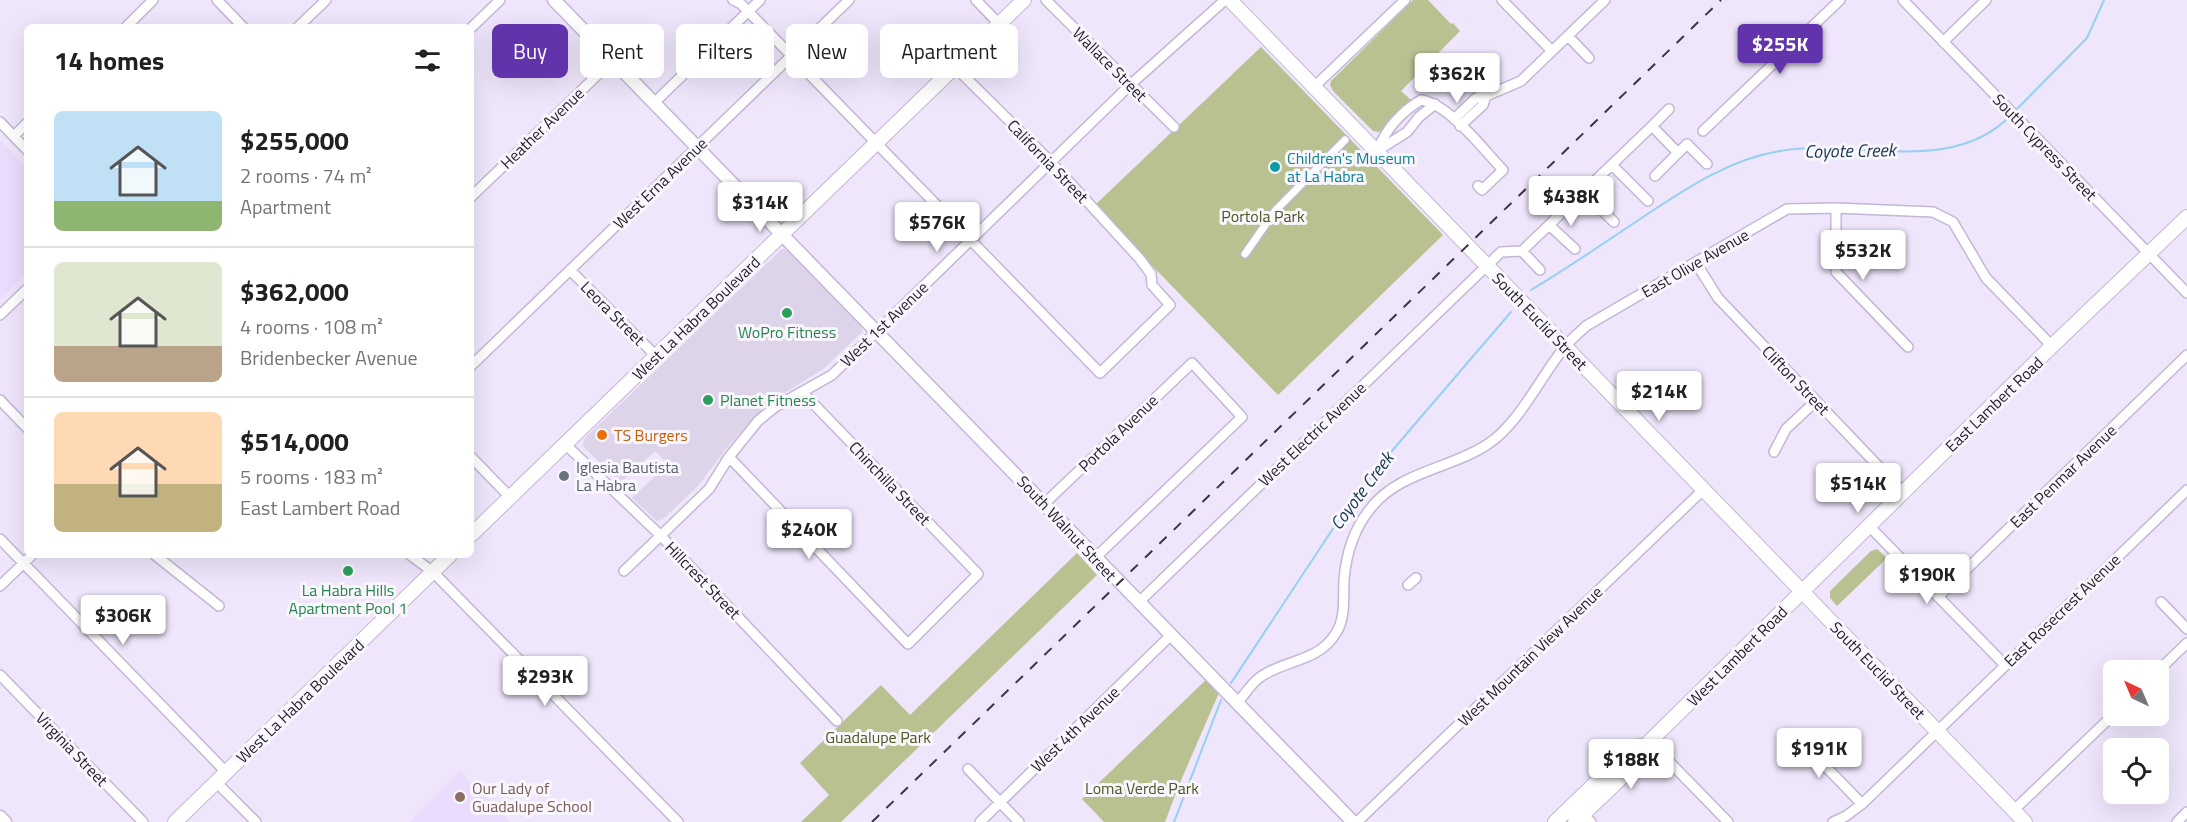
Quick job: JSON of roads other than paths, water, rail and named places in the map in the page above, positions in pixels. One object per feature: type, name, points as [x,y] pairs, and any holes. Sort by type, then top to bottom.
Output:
[{"type":"main road","name":"West La Habra Boulevard","points":[[999,24],[1024,0]]},
{"type":"main road","name":"South Euclid Street","points":[[1230,0],[2025,822]]},
{"type":"main road","name":"West La Habra Boulevard","points":[[474,532],[944,78]]},
{"type":"main road","name":"East Lambert Road","points":[[1802,592],[2187,217]]},
{"type":"main road","name":"West La Habra Boulevard","points":[[175,822],[447,558]]},
{"type":"main road","name":"West Lambert Road","points":[[1555,822],[1581,816],[1633,747],[1648,744],[1802,592]]},
{"type":"street","points":[[129,24],[153,0]]},
{"type":"street","points":[[216,0],[240,24]]},
{"type":"street","points":[[301,24],[326,0]]},
{"type":"street","points":[[474,25],[500,0]]},
{"type":"street","name":"South Walnut Street","points":[[554,0],[580,26]]},
{"type":"street","points":[[733,0],[748,12],[786,52]]},
{"type":"street","points":[[655,102],[760,0]]},
{"type":"street","name":"West Erna Avenue","points":[[824,24],[849,0]]},
{"type":"street","points":[[976,0],[999,24]]},
{"type":"street","name":"Wallace Street","points":[[1046,0],[1174,127]]},
{"type":"street","name":"West 1st Avenue","points":[[624,571],[709,489],[729,457],[766,414],[832,375],[1130,85],[1226,0]]},
{"type":"street","points":[[1315,86],[1405,0]]},
{"type":"street","points":[[1502,0],[1552,51]]},
{"type":"street","points":[[1457,122],[1483,105],[1486,96],[1521,81],[1605,0]]},
{"type":"street","points":[[1702,131],[1840,0]]},
{"type":"street","name":"South Cypress Street","points":[[1903,0],[2187,293]]},
{"type":"street","points":[[1943,42],[1986,0]]},
{"type":"street","points":[[1568,36],[1589,58]]},
{"type":"street","name":"West Erna Avenue","points":[[474,363],[786,60]]},
{"type":"street","points":[[1461,71],[1486,96]]},
{"type":"street","name":"Heather Avenue","points":[[474,194],[594,78]]},
{"type":"street","name":"South Walnut Street","points":[[631,78],[1138,603],[1355,822]]},
{"type":"street","points":[[812,78],[970,240]]},
{"type":"street","name":"California Street","points":[[966,78],[1051,162],[1139,258],[1151,274],[1152,285],[1170,305],[1100,373],[970,240]]},
{"type":"street","points":[[1377,151],[1384,134],[1416,103],[1421,100],[1435,104],[1457,122],[1503,170],[1482,190],[1478,186]]},
{"type":"street","points":[[1377,151],[1407,132],[1419,117],[1435,104]]},
{"type":"street","points":[[1540,270],[1522,251],[1669,109]]},
{"type":"street","points":[[0,122],[24,147]]},
{"type":"street","points":[[14,136],[24,126]]},
{"type":"street","points":[[1652,126],[1678,153]]},
{"type":"street","points":[[1245,254],[1275,211],[1345,140]]},
{"type":"street","points":[[1655,176],[1687,144],[1707,164]]},
{"type":"street","points":[[1612,165],[1648,201]]},
{"type":"street","points":[[1583,192],[1614,222]]},
{"type":"street","points":[[1836,208],[1836,272],[1908,347]]},
{"type":"street","name":"East Olive Avenue","points":[[1238,702],[1259,678],[1313,655],[1326,646],[1335,635],[1341,624],[1346,564],[1352,543],[1370,509],[1385,493],[1402,483],[1489,444],[1516,416],[1564,347],[1586,326],[1787,209],[1836,208],[1933,212],[1953,222],[1986,278],[2052,346]]},
{"type":"street","points":[[1549,225],[1575,249]]},
{"type":"street","name":"West Electric Avenue","points":[[1138,603],[1486,266],[1502,252],[1522,251]]},
{"type":"street","name":"Clifton Street","points":[[1696,263],[1718,298],[1903,492]]},
{"type":"street","name":"Leora Street","points":[[570,270],[656,356]]},
{"type":"street","points":[[0,315],[24,292]]},
{"type":"street","name":"East Penmar Avenue","points":[[1938,597],[2187,355]]},
{"type":"street","name":"Portola Avenue","points":[[1044,504],[1192,363],[1242,417],[1095,558]]},
{"type":"street","name":"Chinchilla Street","points":[[729,457],[908,644],[978,574],[803,393]]},
{"type":"street","points":[[0,400],[24,425]]},
{"type":"street","points":[[1774,452],[1786,429],[1815,401]]},
{"type":"street","name":"Hillcrest Street","points":[[565,444],[661,536],[837,721]]},
{"type":"street","points":[[474,460],[510,497]]},
{"type":"street","name":"West Mountain View Avenue","points":[[1355,822],[1703,490]]},
{"type":"street","name":"East Rosecrest Avenue","points":[[1833,822],[1862,804],[2187,490]]},
{"type":"street","points":[[1869,526],[2005,666]]},
{"type":"street","points":[[0,539],[221,777],[256,822]]},
{"type":"street","points":[[0,586],[29,558]]},
{"type":"street","points":[[158,558],[219,606]]},
{"type":"street","points":[[414,558],[433,572],[678,822]]},
{"type":"street","points":[[1408,585],[1416,578]]},
{"type":"street","points":[[2161,602],[2187,629]]},
{"type":"street","name":"West 4th Avenue","points":[[980,822],[1171,635]]},
{"type":"street","points":[[2169,660],[2187,643]]},
{"type":"street","name":"Virginia Street","points":[[0,675],[143,822]]},
{"type":"street","points":[[2014,810],[2103,725]]},
{"type":"street","points":[[1795,735],[1862,804]]},
{"type":"street","points":[[1648,744],[1728,822]]},
{"type":"street","points":[[968,769],[1019,822]]},
{"type":"street","points":[[2177,822],[2187,812]]},
{"type":"street","points":[[0,817],[5,822]]},
{"type":"waterway","name":"Coyote Creek","points":[[2015,111],[2087,38],[2104,0]]},
{"type":"waterway","name":"Coyote Creek","points":[[1531,290],[1680,193],[1745,160],[1780,151],[1809,148],[1932,150],[1961,145],[1987,134],[2011,115]]},
{"type":"waterway","name":"Coyote Creek","points":[[1231,683],[1338,521],[1379,466],[1511,312]]},
{"type":"waterway","name":"Coyote Creek","points":[[1174,822],[1221,700]]},
{"type":"railway","points":[[872,822],[1721,0]]},
{"type":"place","name":"Children's Museum at La Habra","points":[[1275,167]]},
{"type":"place","name":"WoPro Fitness","points":[[787,313]]},
{"type":"place","name":"Planet Fitness","points":[[708,400]]},
{"type":"place","name":"TS Burgers","points":[[602,435]]},
{"type":"place","name":"Iglesia Bautista La Habra","points":[[564,476]]},
{"type":"place","name":"La Habra Hills Apartment Pool 1","points":[[348,571]]},
{"type":"place","name":"Our Lady of Guadalupe School","points":[[460,797]]},
{"type":"park label","name":"Portola Park","points":[[1263,216]]},
{"type":"park label","name":"Guadalupe Park","points":[[878,737]]},
{"type":"park label","name":"Loma Verde Park","points":[[1142,788]]}]
